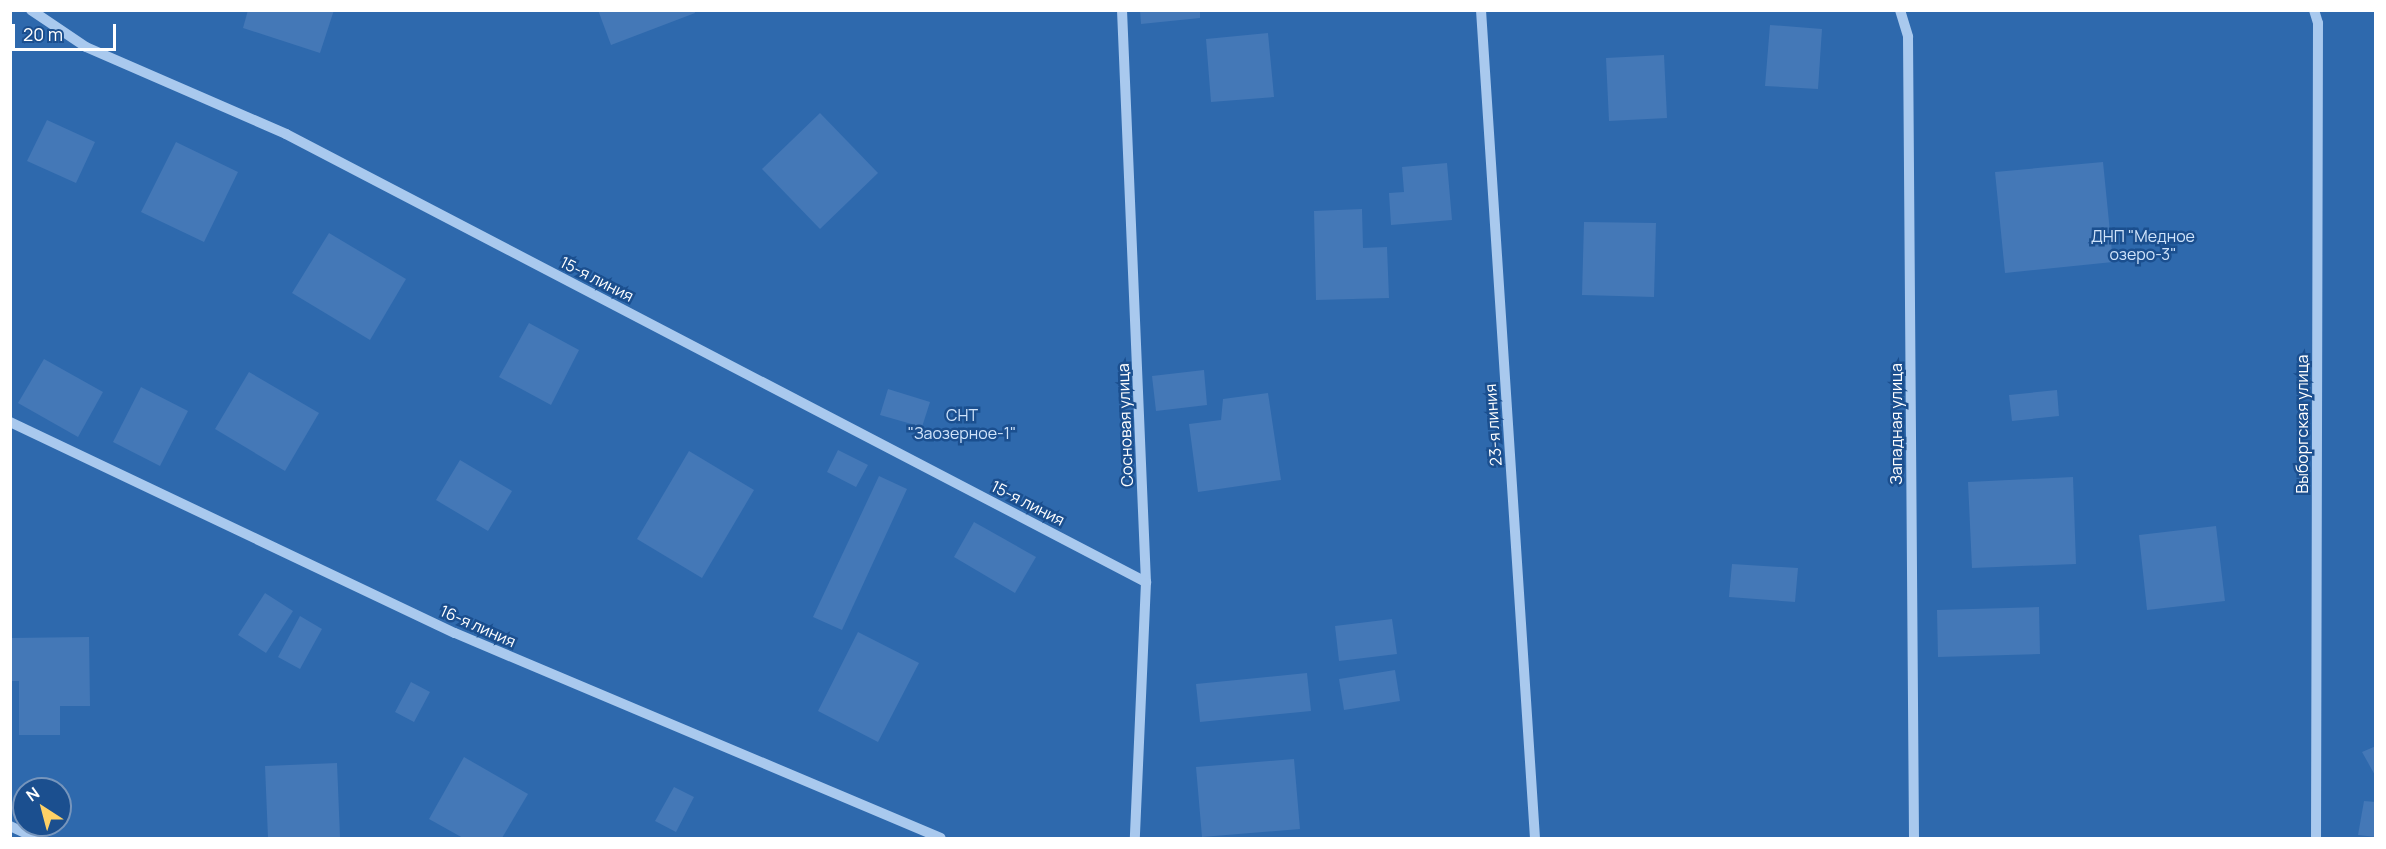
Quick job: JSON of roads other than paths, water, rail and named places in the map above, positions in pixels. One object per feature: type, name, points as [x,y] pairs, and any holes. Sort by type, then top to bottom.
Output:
[{"type":"street","name":"15-я линия","points":[[31,10],[86,47],[286,134],[1146,582]]},
{"type":"street","name":"Сосновая улица","points":[[1122,10],[1146,582],[1135,838]]},
{"type":"street","name":"23-я линия","points":[[1481,10],[1535,838]]},
{"type":"street","name":"Западная улица","points":[[1900,10],[1908,37],[1914,838]]},
{"type":"street","name":"Выборгская улица","points":[[2314,10],[2318,23],[2316,838]]},
{"type":"street","name":"16-я линия","points":[[10,422],[455,633],[941,838]]},
{"type":"street","points":[[10,826],[36,838]]},
{"type":"park label","name":"ДНП \"Медное озеро-3\"","points":[[2143,245]]},
{"type":"park label","name":"СНТ \"Заозерное-1\"","points":[[962,424]]}]
